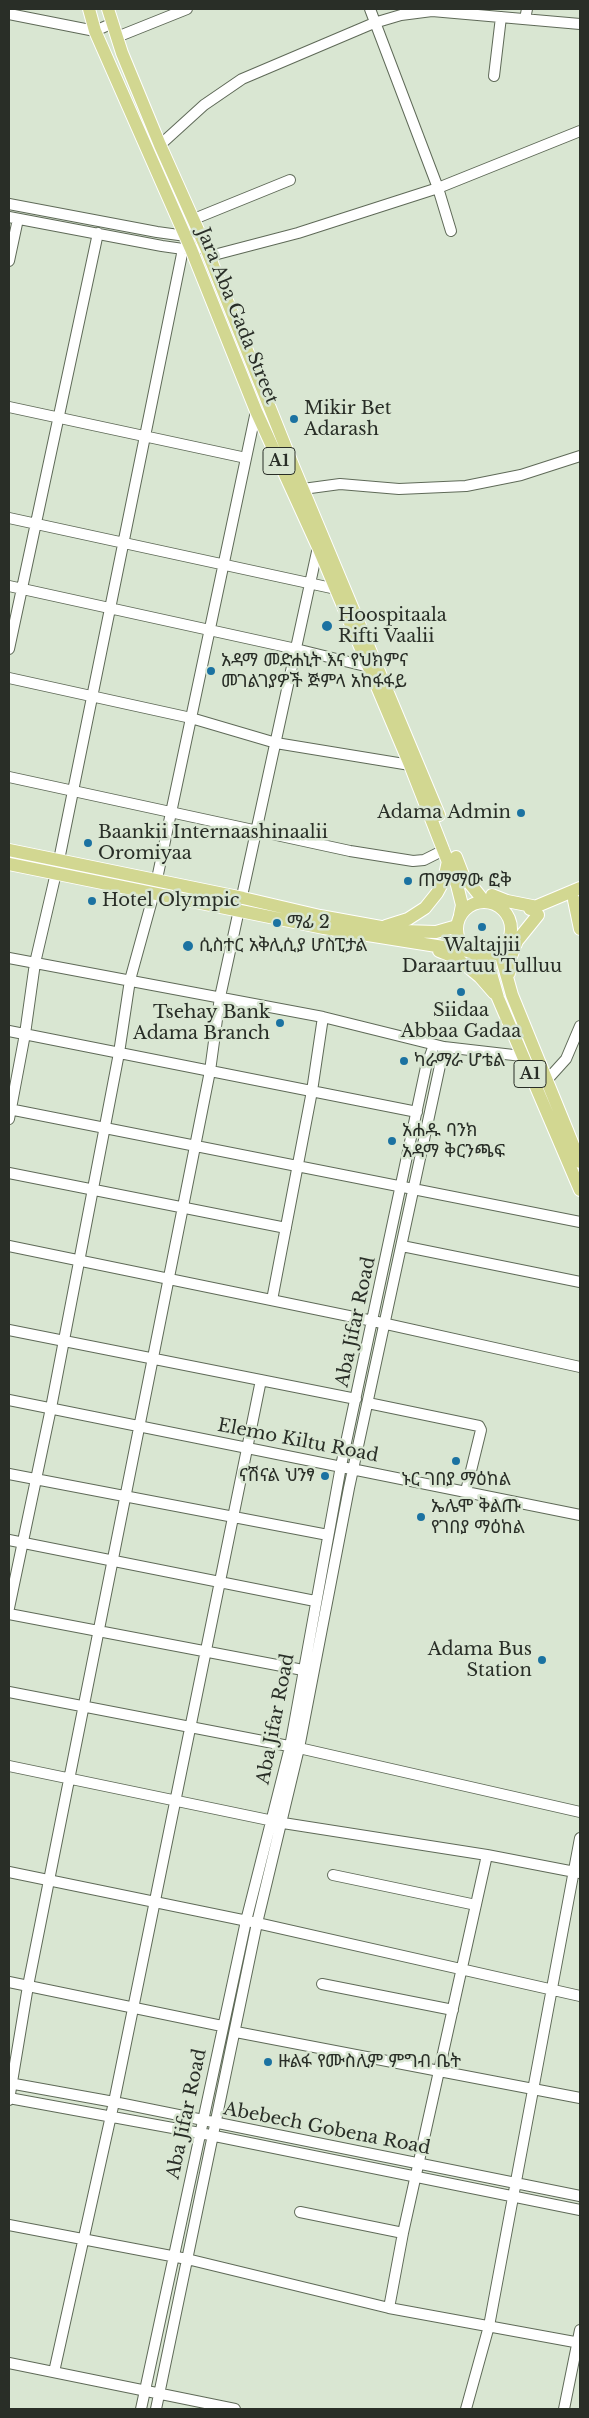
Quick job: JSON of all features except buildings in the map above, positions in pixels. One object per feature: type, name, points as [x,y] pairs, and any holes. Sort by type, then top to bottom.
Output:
[{"type":"main road","name":"Jara Aba Gada Street","points":[[89,9],[95,31],[256,411],[298,491],[463,875],[484,901]]},
{"type":"main road","name":"Jara Aba Gada Street","points":[[108,9],[117,37],[160,145],[208,252],[318,547],[369,667],[414,764],[460,895],[459,920]]},
{"type":"main road","points":[[9,850],[59,860],[240,911],[324,928],[468,951],[486,956],[500,952],[508,943],[512,932],[511,921],[505,911],[496,903],[484,901],[466,907],[459,920],[459,940],[468,951]]},
{"type":"main road","points":[[383,926],[408,919],[425,908],[437,893],[444,880],[446,856]]},
{"type":"main road","points":[[9,864],[56,874],[243,898],[320,916],[416,933],[436,932],[459,920]]},
{"type":"main road","points":[[463,875],[495,897],[538,911]]},
{"type":"main road","points":[[512,932],[538,911],[580,888]]},
{"type":"main road","points":[[505,911],[538,911],[577,899],[580,929]]},
{"type":"main road","points":[[509,986],[512,951],[538,911]]},
{"type":"main road","points":[[399,940],[454,957],[480,977],[498,998]]},
{"type":"main road","name":"A1","points":[[500,952],[509,986],[548,1080],[576,1156],[580,1190]]},
{"type":"main road","name":"A1","points":[[486,956],[498,998],[522,1056],[536,1087],[576,1156]]},
{"type":"street","points":[[117,37],[187,9]]},
{"type":"street","points":[[370,9],[438,188],[451,231]]},
{"type":"street","points":[[160,145],[204,105],[242,79],[374,23],[432,11],[501,17],[526,14],[580,24]]},
{"type":"street","points":[[9,14],[95,31],[113,23]]},
{"type":"street","points":[[494,76],[501,17]]},
{"type":"street","points":[[9,204],[187,245],[208,252],[298,233],[438,188],[580,130]]},
{"type":"street","points":[[194,219],[290,180]]},
{"type":"street","points":[[9,261],[13,218],[98,233],[187,245]]},
{"type":"street","points":[[9,649],[98,233]]},
{"type":"street","points":[[201,235],[187,245],[145,436],[59,860],[36,963],[25,1034],[9,1112],[105,1128],[580,1222]]},
{"type":"street","points":[[9,407],[246,458]]},
{"type":"street","points":[[9,1608],[64,1341],[119,1053],[130,980],[155,887],[256,411]]},
{"type":"street","points":[[298,491],[340,484],[399,489],[466,486],[521,475],[580,456]]},
{"type":"street","points":[[9,518],[336,589]]},
{"type":"street","points":[[9,2099],[10,2084],[28,1986],[127,1497],[210,1071],[220,997],[258,831],[318,547]]},
{"type":"street","points":[[9,586],[296,649],[369,667]]},
{"type":"street","points":[[9,678],[191,718],[276,743],[414,764]]},
{"type":"street","points":[[9,777],[350,851],[413,862],[446,856]]},
{"type":"street","points":[[9,958],[323,1017],[444,1047],[522,1056]]},
{"type":"street","points":[[272,1300],[312,1091],[323,1017]]},
{"type":"street","points":[[536,1087],[548,1080],[566,1059],[580,1026]]},
{"type":"street","points":[[9,1031],[417,1112]]},
{"type":"street","name":"Aba Jifar Road","points":[[156,2409],[236,2032],[257,1923],[283,1823],[303,1670],[341,1466],[402,1187],[426,1067],[434,1045]]},
{"type":"street","name":"Aba Jifar Road","points":[[141,2409],[246,1920],[272,1820],[294,1748],[444,1047]]},
{"type":"street","points":[[9,1173],[286,1228]]},
{"type":"street","points":[[9,1246],[373,1321],[580,1367]]},
{"type":"street","points":[[402,1246],[580,1282]]},
{"type":"street","points":[[9,1330],[356,1399]]},
{"type":"street","points":[[54,2372],[111,2117],[261,1380]]},
{"type":"street","name":"Elemo Kiltu Road","points":[[9,1400],[580,1515]]},
{"type":"street","points":[[368,1403],[479,1426],[481,1430],[466,1491]]},
{"type":"street","points":[[9,1474],[328,1535]]},
{"type":"street","points":[[9,1540],[315,1601]]},
{"type":"street","points":[[9,1614],[303,1670]]},
{"type":"street","points":[[9,1692],[294,1748],[580,1812]]},
{"type":"street","points":[[9,1766],[283,1823],[487,1855],[577,1873]]},
{"type":"street","points":[[466,2409],[489,2326],[552,1989],[577,1873],[580,1838]]},
{"type":"street","points":[[389,2308],[403,2233],[487,1855]]},
{"type":"street","points":[[9,1872],[246,1920],[580,1996]]},
{"type":"street","points":[[333,1875],[476,1905]]},
{"type":"street","points":[[9,1982],[222,2026]]},
{"type":"street","points":[[322,1984],[453,2010]]},
{"type":"street","points":[[236,2032],[580,2098]]},
{"type":"street","name":"Abebech Gobena Road","points":[[10,2084],[114,2102],[580,2196]]},
{"type":"street","name":"Abebech Gobena Road","points":[[9,2099],[200,2133],[580,2210]]},
{"type":"street","points":[[300,2212],[403,2233]]},
{"type":"street","points":[[9,2224],[187,2259],[389,2308],[579,2343]]},
{"type":"street","points":[[564,2409],[579,2343],[580,2330]]},
{"type":"street","points":[[9,2363],[235,2409]]},
{"type":"place","name":"Mikir Bet Adarash","points":[[294,419]]},
{"type":"place","name":"Hoospitaala Rifti Vaalii","points":[[327,626]]},
{"type":"place","name":"አዳማ መድሐኒት እና የህክምና መገልገያዎች ጅምላ አከፋፋይ","points":[[211,671]]},
{"type":"place","name":"Adama Admin","points":[[521,813]]},
{"type":"place","name":"Baankii Internaashinaalii Oromiyaa","points":[[88,843]]},
{"type":"place","name":"ጠማማው ፎቅ","points":[[408,881]]},
{"type":"place","name":"Hotel Olympic","points":[[92,901]]},
{"type":"place","name":"ማፊ 2","points":[[277,923]]},
{"type":"place","name":"Waltajjii Daraartuu Tulluu","points":[[482,927]]},
{"type":"place","name":"ሲስተር አቅሊሲያ ሆስፒታል","points":[[188,946]]},
{"type":"place","name":"Siidaa Abbaa Gadaa","points":[[461,992]]},
{"type":"place","name":"Tsehay Bank Adama Branch","points":[[280,1023]]},
{"type":"place","name":"ካራማራ ሆቴል","points":[[404,1061]]},
{"type":"place","name":"አሐዱ ባንክ አዳማ ቅርንጫፍ","points":[[392,1141]]},
{"type":"place","name":"ኑር ገበያ ማዕከል","points":[[456,1461]]},
{"type":"place","name":"ናሽናል ህንፃ","points":[[325,1476]]},
{"type":"place","name":"ኤሌሞ ቅልጡ የገበያ ማዕከል","points":[[421,1517]]},
{"type":"place","name":"Adama Bus Station","points":[[542,1660]]},
{"type":"place","name":"ዙልፋ የሙስሊም ምግብ ቤት","points":[[268,2062]]}]
